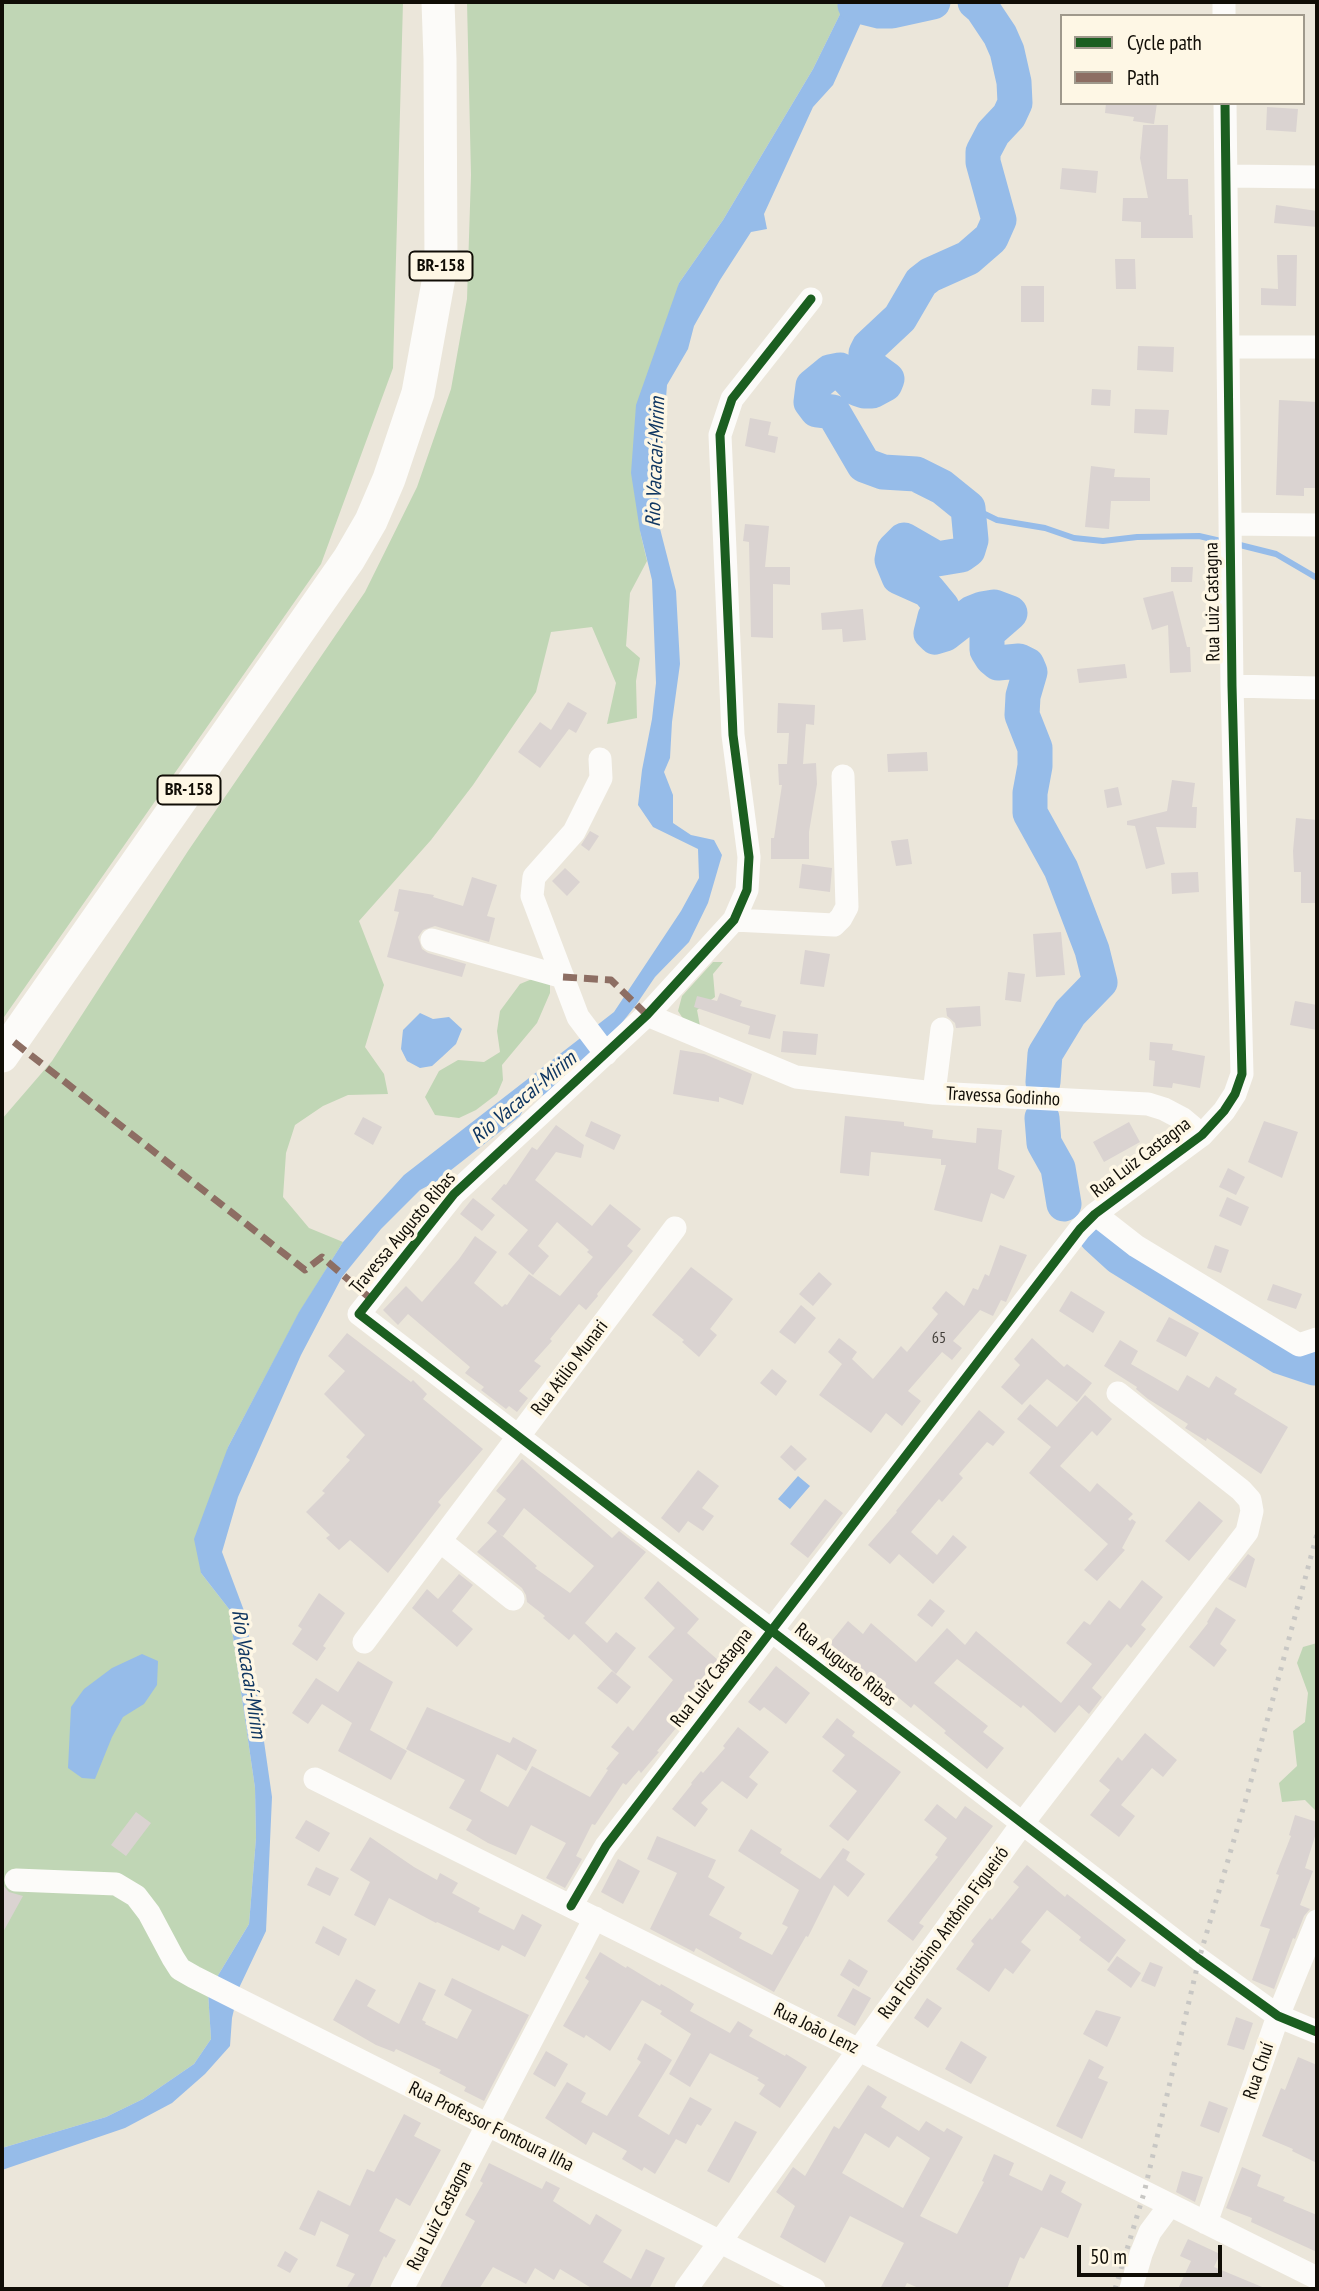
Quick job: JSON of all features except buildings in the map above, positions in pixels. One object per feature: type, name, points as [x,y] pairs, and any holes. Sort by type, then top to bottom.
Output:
[{"type":"highway","name":"BR-158","points":[[2,1056],[349,559],[371,521],[389,480],[418,393],[441,266],[438,2]]},
{"type":"street","points":[[1224,2],[1231,2]]},
{"type":"street","name":"Rua Luiz Castagna","points":[[571,1906],[606,1846],[1080,1229],[1095,1214],[1202,1135],[1235,1094],[1242,1074],[1232,685],[1225,105]]},
{"type":"street","points":[[1226,176],[1317,177]]},
{"type":"street","points":[[811,299],[732,399],[720,435],[733,735],[749,857],[747,890],[734,920],[834,925],[841,918],[847,907],[843,776]]},
{"type":"street","points":[[1228,347],[1317,348]]},
{"type":"street","points":[[1230,524],[1317,525]]},
{"type":"street","points":[[1232,685],[1317,688]]},
{"type":"street","points":[[600,759],[601,778],[574,832],[534,877],[532,896],[578,1017],[606,1054]]},
{"type":"street","name":"Travessa Augusto Ribas","points":[[359,1314],[454,1194],[647,1015],[734,920]]},
{"type":"street","points":[[432,940],[563,977]]},
{"type":"street","name":"Travessa Godinho","points":[[647,1015],[796,1077],[934,1093],[1148,1104],[1182,1119],[1202,1135]]},
{"type":"street","points":[[934,1093],[943,1029]]},
{"type":"street","points":[[1095,1214],[1136,1246],[1299,1345],[1317,1339]]},
{"type":"street","name":"Rua Atilio Munari","points":[[364,1642],[675,1228]]},
{"type":"street","name":"Rua Augusto Ribas","points":[[359,1314],[1199,1959],[1278,2016],[1317,2032]]},
{"type":"street","name":"Rua Florisbino Antônio Figueiró","points":[[686,2289],[1023,1824],[1247,1532],[1252,1511],[1250,1500],[1241,1490],[1118,1393]]},
{"type":"street","points":[[440,1541],[513,1599]]},
{"type":"street","name":"Rua João Lenz","points":[[315,1779],[1317,2278]]},
{"type":"street","name":"Rua Professor Fontoura Ilha","points":[[16,1880],[116,1884],[136,1896],[149,1913],[180,1969],[194,1978],[814,2289]]},
{"type":"street","name":"Rua Luiz Castagna","points":[[402,2289],[595,1918]]},
{"type":"street","name":"Rua Chuí","points":[[1206,2223],[1278,2016],[1317,1922]]},
{"type":"street","points":[[1131,2289],[1150,2232],[1170,2205]]},
{"type":"green space","points":[[2,2],[403,2],[393,368],[321,564],[2,1020]]},
{"type":"green space","points":[[467,2],[846,2],[813,69],[723,220],[679,283],[640,531],[647,561],[630,593],[626,646],[640,658],[636,681],[637,718],[607,724],[616,683],[592,627],[551,632],[536,692],[473,785],[431,840],[359,921],[384,985],[365,1047],[384,1074],[388,1094],[348,1095],[323,1106],[295,1125],[286,1153],[283,1197],[309,1228],[343,1242],[299,1313],[228,1447],[201,1573],[229,1609],[255,1788],[256,1838],[249,1924],[208,1992],[211,2039],[194,2064],[143,2099],[106,2117],[2,2148],[2,1119],[52,1061],[188,851],[365,592],[417,487],[451,389],[467,299],[471,175]]},
{"type":"green space","points":[[713,962],[723,962],[713,974],[715,997],[697,1010],[700,1026],[686,1023],[678,1011],[682,996]]},
{"type":"green space","points":[[544,974],[550,978],[550,993],[537,1023],[502,1065],[503,1080],[497,1094],[476,1110],[459,1118],[435,1115],[425,1097],[439,1071],[458,1060],[484,1062],[500,1052],[497,1031],[500,1011],[520,984]]},
{"type":"green space","points":[[1317,1643],[1317,1812],[1305,1800],[1282,1802],[1279,1783],[1297,1766],[1293,1731],[1305,1722],[1308,1693],[1297,1663],[1303,1647]]},
{"type":"water","name":"Rio Vacacaí-Mirim","points":[[846,2],[875,2],[880,6],[864,16],[833,85],[813,107],[764,214],[767,229],[751,232],[720,280],[694,326],[688,349],[667,385],[657,517],[676,591],[680,664],[670,758],[664,772],[673,795],[673,823],[691,835],[714,840],[722,855],[708,903],[689,942],[655,977],[609,1039],[546,1094],[527,1102],[520,1116],[437,1181],[420,1190],[381,1229],[342,1277],[301,1355],[238,1497],[222,1552],[246,1616],[272,1797],[266,1931],[239,1988],[232,2018],[230,2046],[205,2074],[172,2103],[125,2128],[2,2170],[2,2148],[106,2117],[143,2099],[194,2064],[211,2039],[208,1992],[249,1924],[256,1838],[255,1788],[229,1609],[201,1573],[194,1539],[228,1447],[299,1312],[343,1242],[404,1175],[614,1012],[681,911],[699,878],[698,849],[653,827],[638,805],[656,683],[652,580],[640,531],[631,473],[636,405],[679,283],[723,220],[813,69]]},
{"type":"water","points":[[420,1013],[433,1019],[449,1017],[462,1029],[456,1044],[442,1057],[432,1066],[420,1068],[407,1061],[401,1049],[403,1030]]},
{"type":"water","points":[[798,1476],[810,1486],[790,1509],[778,1499]]},
{"type":"water","points":[[142,1654],[158,1661],[157,1685],[144,1704],[123,1717],[95,1779],[82,1778],[68,1768],[71,1707],[84,1689],[112,1668]]},
{"type":"waterway","points":[[855,5],[892,11],[933,2]]},
{"type":"waterway","points":[[975,2],[1000,35],[1007,51],[1014,82],[1015,103],[983,152],[983,162],[999,220],[991,238],[968,258],[930,275],[921,282],[900,318],[869,347],[866,353],[868,361],[872,368],[887,379],[885,384],[872,391],[864,391],[858,389],[840,370],[830,372],[813,386],[811,402],[817,410],[833,412],[864,465],[883,472],[916,474],[942,487],[968,508],[971,540],[968,550],[961,555],[937,559],[904,540],[894,550],[892,560],[899,577],[928,590],[942,607],[935,617],[931,633],[935,637],[945,634],[972,613],[982,609],[994,607],[1010,613],[987,633],[987,650],[998,663],[1019,661],[1027,665],[1030,672],[1023,696],[1022,715],[1035,748],[1030,813],[1061,869],[1092,950],[1100,982],[1070,1013],[1045,1054],[1043,1082]]},
{"type":"waterway","points":[[960,502],[997,520],[1045,528],[1074,538],[1103,541],[1137,537],[1199,536],[1225,542]]},
{"type":"waterway","points":[[1236,544],[1276,554],[1317,578]]},
{"type":"waterway","points":[[1042,1118],[1044,1143],[1058,1168],[1064,1204]]},
{"type":"waterway","points":[[1096,1236],[1119,1257],[1281,1357],[1314,1368]]},
{"type":"railway","points":[[1115,2289],[1144,2193],[1199,1959],[1248,1792],[1317,1534]]},
{"type":"marked path","points":[[563,977],[611,980],[647,1015]]},
{"type":"marked path","points":[[14,1042],[305,1270],[322,1257],[371,1299]]},
{"type":"cycle path","points":[[571,1906],[606,1846],[1080,1229],[1095,1214],[1202,1135],[1235,1094],[1242,1074],[1232,686],[1225,105]]},
{"type":"cycle path","points":[[811,299],[732,399],[720,435],[733,735],[749,857],[747,890],[734,920],[647,1015],[454,1194],[359,1314],[1199,1959],[1278,2016],[1317,2032]]}]
